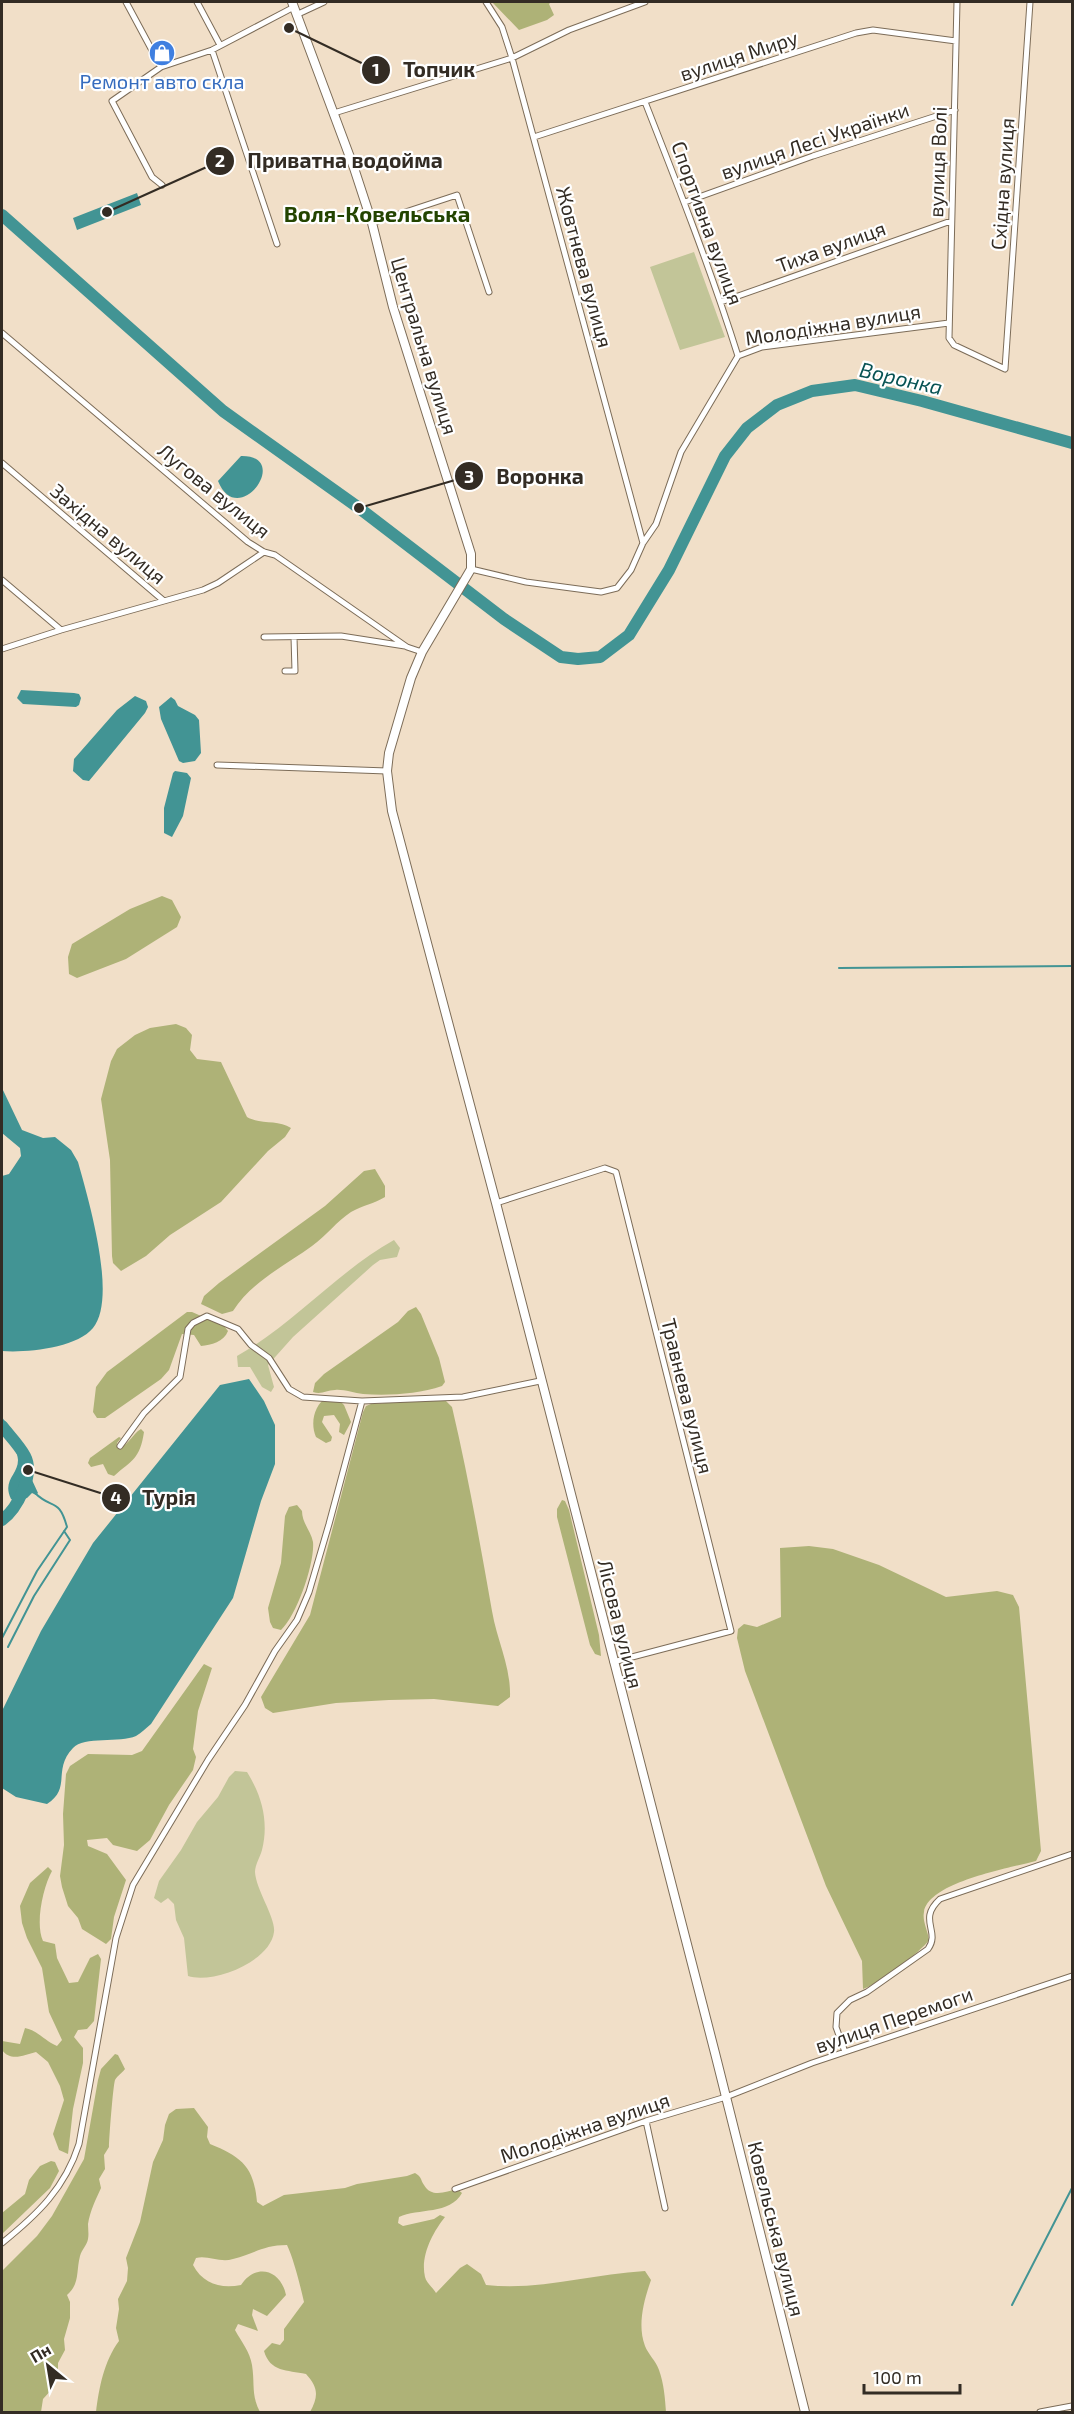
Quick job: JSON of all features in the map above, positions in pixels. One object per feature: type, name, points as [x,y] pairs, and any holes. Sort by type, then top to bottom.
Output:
[{"type":"street","points":[[126,2],[161,67]]},
{"type":"street","points":[[197,2],[220,45]]},
{"type":"street","points":[[162,184],[152,177],[112,102],[161,67],[212,50],[294,8],[324,2]]},
{"type":"street","name":"Жовтнева вулиця","points":[[486,2],[502,27],[512,58],[643,543]]},
{"type":"street","points":[[334,113],[512,58],[569,30],[645,2]]},
{"type":"street","name":"вулиця Волі","points":[[949,323],[957,2]]},
{"type":"street","name":"Східна вулиця","points":[[949,323],[949,338],[954,345],[1005,369],[1030,2]]},
{"type":"street","name":"Центральна вулиця","points":[[294,8],[372,223],[393,307],[471,554],[471,569]]},
{"type":"street","name":"вулиця Миру","points":[[534,137],[856,33],[873,30],[956,41]]},
{"type":"street","points":[[212,50],[277,244]]},
{"type":"street","name":"Спортивна вулиця","points":[[645,102],[685,202],[738,356]]},
{"type":"street","name":"вулиця Лесі Українки","points":[[685,202],[813,156],[955,110]]},
{"type":"street","points":[[372,223],[457,195],[489,292]]},
{"type":"street","name":"Тиха вулиця","points":[[721,302],[951,221]]},
{"type":"street","name":"Молодіжна вулиця","points":[[471,569],[526,582],[609,591],[617,588],[656,524],[681,452],[738,356],[762,347],[949,323]]},
{"type":"street","name":"Лугова вулиця","points":[[2,333],[248,542],[264,552],[275,555],[407,647],[422,652]]},
{"type":"street","name":"Західна вулиця","points":[[2,463],[164,601],[203,590],[218,583],[264,552]]},
{"type":"street","points":[[217,765],[387,771],[392,739],[422,652],[471,569]]},
{"type":"street","points":[[2,580],[61,630]]},
{"type":"street","points":[[2,649],[164,601]]},
{"type":"street","points":[[264,637],[341,636],[407,647]]},
{"type":"street","points":[[285,671],[295,671],[294,637]]},
{"type":"street","name":"Лісова вулиця","points":[[387,771],[389,797],[396,829],[496,1203],[540,1382],[714,2053]]},
{"type":"street","name":"Травнева вулиця","points":[[496,1203],[605,1168],[616,1172],[731,1631],[613,1662]]},
{"type":"street","points":[[120,1446],[144,1413],[180,1377],[188,1329],[193,1323],[207,1316],[238,1329],[250,1345],[269,1358],[285,1383],[303,1397],[362,1401],[463,1397],[540,1382]]},
{"type":"street","points":[[2,2243],[59,2188],[72,2167],[79,2144],[118,1931],[133,1885],[208,1760],[245,1705],[275,1651],[297,1620],[309,1592],[362,1401]]},
{"type":"street","points":[[845,2052],[836,2026],[837,2013],[850,2000],[867,1992],[928,1949],[932,1939],[930,1910],[940,1899],[1072,1854]]},
{"type":"street","name":"вулиця Перемоги","points":[[726,2097],[845,2052],[1072,1976]]},
{"type":"street","name":"Ковельська вулиця","points":[[714,2053],[804,2412]]},
{"type":"street","name":"Молодіжна вулиця","points":[[455,2189],[646,2121],[726,2097]]},
{"type":"street","points":[[646,2121],[665,2208]]},
{"type":"street","points":[[1040,2412],[1072,2406]]},
{"type":"green space","points":[[492,2],[551,2],[549,4],[554,15],[547,20],[519,30]]},
{"type":"green space","points":[[694,252],[725,337],[680,350],[650,267]]},
{"type":"green space","points":[[162,896],[172,900],[181,917],[177,927],[126,959],[77,978],[69,974],[68,957],[72,944],[130,909]]},
{"type":"green space","points":[[176,1024],[186,1028],[192,1035],[190,1050],[197,1059],[221,1062],[247,1117],[291,1128],[285,1137],[268,1151],[221,1202],[170,1235],[146,1256],[121,1271],[113,1263],[112,1256],[110,1160],[101,1099],[111,1061],[117,1049],[135,1035],[150,1028]]},
{"type":"green space","points":[[375,1169],[385,1186],[385,1197],[346,1216],[312,1246],[249,1291],[233,1311],[222,1314],[201,1304],[204,1296],[219,1283],[325,1206],[364,1171]]},
{"type":"green space","points":[[394,1240],[400,1248],[397,1257],[380,1260],[373,1265],[293,1337],[268,1365],[274,1387],[271,1392],[262,1387],[250,1367],[238,1367],[237,1356],[278,1329],[353,1267]]},
{"type":"green space","points":[[416,1307],[439,1358],[445,1382],[442,1386],[413,1393],[393,1394],[363,1394],[338,1390],[313,1392],[315,1383],[324,1374]]},
{"type":"green space","points":[[187,1312],[224,1326],[228,1331],[226,1335],[217,1342],[201,1346],[194,1335],[182,1334],[169,1370],[161,1379],[105,1418],[97,1418],[93,1412],[96,1387],[107,1372]]},
{"type":"green space","points":[[327,1397],[337,1398],[344,1405],[351,1422],[344,1435],[339,1432],[340,1424],[334,1415],[324,1416],[322,1422],[332,1437],[331,1441],[326,1443],[316,1437],[313,1420],[316,1409]]},
{"type":"green space","points":[[445,1400],[452,1407],[469,1484],[494,1622],[506,1664],[510,1697],[498,1706],[434,1699],[389,1700],[336,1703],[273,1713],[265,1708],[261,1697],[310,1615],[366,1406]]},
{"type":"green space","points":[[141,1429],[144,1432],[137,1454],[114,1476],[108,1474],[103,1464],[91,1467],[88,1463],[90,1458],[119,1437],[121,1438],[117,1443],[119,1448]]},
{"type":"green space","points":[[562,1500],[565,1501],[569,1510],[599,1635],[601,1656],[595,1654],[590,1645],[557,1517],[557,1509]]},
{"type":"green space","points":[[297,1505],[302,1511],[303,1519],[312,1538],[313,1551],[299,1601],[281,1630],[273,1628],[268,1608],[281,1563],[285,1516],[289,1507]]},
{"type":"green space","points":[[809,1546],[833,1549],[879,1565],[946,1597],[997,1591],[1013,1595],[1019,1607],[1041,1851],[1036,1861],[990,1872],[940,1892],[929,1901],[924,1912],[929,1940],[898,1967],[863,1989],[862,1961],[826,1886],[745,1671],[737,1638],[738,1629],[744,1624],[757,1627],[781,1617],[780,1548]]},
{"type":"green space","points":[[204,1664],[212,1668],[198,1711],[193,1749],[196,1757],[193,1770],[169,1805],[150,1840],[137,1851],[113,1845],[107,1838],[87,1840],[88,1846],[107,1854],[126,1880],[114,1917],[111,1939],[106,1944],[82,1929],[78,1918],[68,1906],[62,1887],[60,1876],[64,1845],[63,1814],[66,1774],[70,1766],[88,1754],[132,1755],[142,1751]]},
{"type":"green space","points":[[235,1771],[247,1772],[257,1790],[263,1810],[264,1840],[255,1872],[272,1919],[274,1932],[270,1943],[262,1953],[239,1968],[211,1977],[188,1976],[184,1938],[176,1920],[174,1904],[168,1898],[161,1903],[154,1898],[159,1881],[197,1822],[218,1797]]},
{"type":"green space","points":[[48,1867],[52,1871],[43,1896],[40,1916],[43,1941],[55,1944],[57,1958],[69,1983],[78,1982],[90,1958],[98,1954],[101,1959],[94,2021],[87,2029],[78,2030],[74,2037],[83,2048],[83,2063],[73,2109],[68,2154],[59,2150],[53,2134],[64,2100],[48,2062],[36,2052],[14,2057],[2,2050],[2,2041],[20,2044],[25,2028],[57,2046],[62,2040],[49,2012],[42,1968],[27,1938],[20,1906],[30,1883]]},
{"type":"green space","points":[[115,2054],[118,2055],[125,2069],[115,2080],[109,2147],[104,2155],[105,2169],[99,2179],[101,2188],[90,2214],[88,2239],[80,2256],[76,2282],[67,2295],[70,2302],[70,2318],[64,2339],[65,2350],[58,2363],[58,2377],[54,2387],[43,2399],[41,2412],[2,2412],[2,2271],[37,2236],[52,2216],[84,2159],[101,2069]]},
{"type":"green space","points":[[194,2108],[208,2127],[207,2137],[210,2144],[238,2159],[249,2172],[253,2180],[257,2202],[263,2206],[284,2195],[345,2188],[415,2173],[431,2192],[439,2193],[457,2189],[462,2193],[450,2205],[399,2217],[398,2223],[403,2226],[434,2219],[440,2215],[445,2217],[432,2237],[424,2261],[426,2279],[436,2293],[460,2268],[467,2264],[481,2274],[486,2285],[506,2286],[546,2284],[645,2271],[651,2280],[642,2313],[643,2338],[646,2349],[661,2375],[666,2412],[310,2412],[316,2392],[310,2379],[306,2374],[286,2371],[270,2363],[264,2351],[272,2343],[280,2345],[284,2340],[284,2329],[304,2302],[287,2245],[279,2245],[228,2260],[196,2258],[193,2265],[202,2277],[213,2284],[241,2285],[254,2273],[261,2271],[274,2275],[283,2286],[286,2295],[267,2316],[253,2309],[252,2315],[258,2331],[238,2324],[235,2330],[251,2360],[254,2395],[260,2412],[96,2412],[106,2366],[119,2341],[116,2328],[118,2299],[127,2281],[126,2258],[140,2222],[153,2162],[163,2140],[169,2114],[176,2109]]},
{"type":"green space","points":[[51,2161],[55,2162],[59,2171],[50,2188],[2,2234],[2,2213],[25,2194],[29,2180],[40,2166]]},
{"type":"water","points":[[137,193],[141,205],[77,230],[73,218]]},
{"type":"water","points":[[241,456],[256,459],[262,467],[262,477],[248,495],[237,498],[227,494],[218,481]]},
{"type":"water","points":[[21,690],[74,693],[79,694],[81,698],[76,707],[23,704],[17,698]]},
{"type":"water","points":[[135,696],[146,701],[148,707],[145,713],[89,781],[83,780],[73,771],[74,759],[117,710]]},
{"type":"water","points":[[171,697],[178,706],[195,715],[199,720],[201,753],[195,761],[183,763],[179,761],[161,719],[159,707]]},
{"type":"water","points":[[175,771],[187,773],[191,778],[183,816],[172,837],[164,833],[164,808]]},
{"type":"water","points":[[2,1088],[22,1130],[43,1138],[55,1137],[71,1150],[78,1162],[99,1247],[103,1294],[100,1314],[93,1328],[85,1335],[64,1345],[50,1348],[2,1351],[2,1176],[9,1174],[21,1156],[20,1148],[2,1133]]},
{"type":"water","points":[[249,1379],[264,1401],[275,1425],[275,1464],[261,1501],[233,1598],[151,1724],[136,1736],[129,1738],[78,1744],[67,1756],[59,1792],[47,1804],[16,1797],[2,1788],[2,1711],[41,1631],[93,1543],[220,1385]]},
{"type":"water","points":[[2,1417],[26,1454],[26,1467],[38,1493],[36,1495],[32,1493],[27,1498],[16,1502],[11,1499],[8,1487],[18,1460],[4,1431]]},
{"type":"waterway","name":"Воронка","points":[[2,215],[223,411],[359,508],[504,619],[561,657],[578,659],[600,657],[629,635],[669,570],[725,456],[747,428],[777,405],[812,391],[855,385],[922,401],[1072,443]]},
{"type":"waterway","points":[[839,968],[1072,966]]},
{"type":"waterway","points":[[2,1426],[25,1456],[28,1472],[19,1500],[2,1520]]},
{"type":"waterway","points":[[2,1638],[37,1571],[67,1527],[61,1511],[35,1493]]},
{"type":"waterway","points":[[8,1647],[34,1596],[70,1540],[64,1531]]},
{"type":"waterway","points":[[1012,2305],[1072,2188]]},
{"type":"place","name":"Топчик","points":[[289,28]]},
{"type":"place","name":"Ремонт авто скла","points":[[162,53]]},
{"type":"place","name":"Приватна водойма","points":[[107,212]]},
{"type":"place","name":"Воронка","points":[[359,508]]},
{"type":"place","name":"Турія","points":[[28,1470]]},
{"type":"district","name":"Воля-Ковельська","points":[[377,214]]}]
